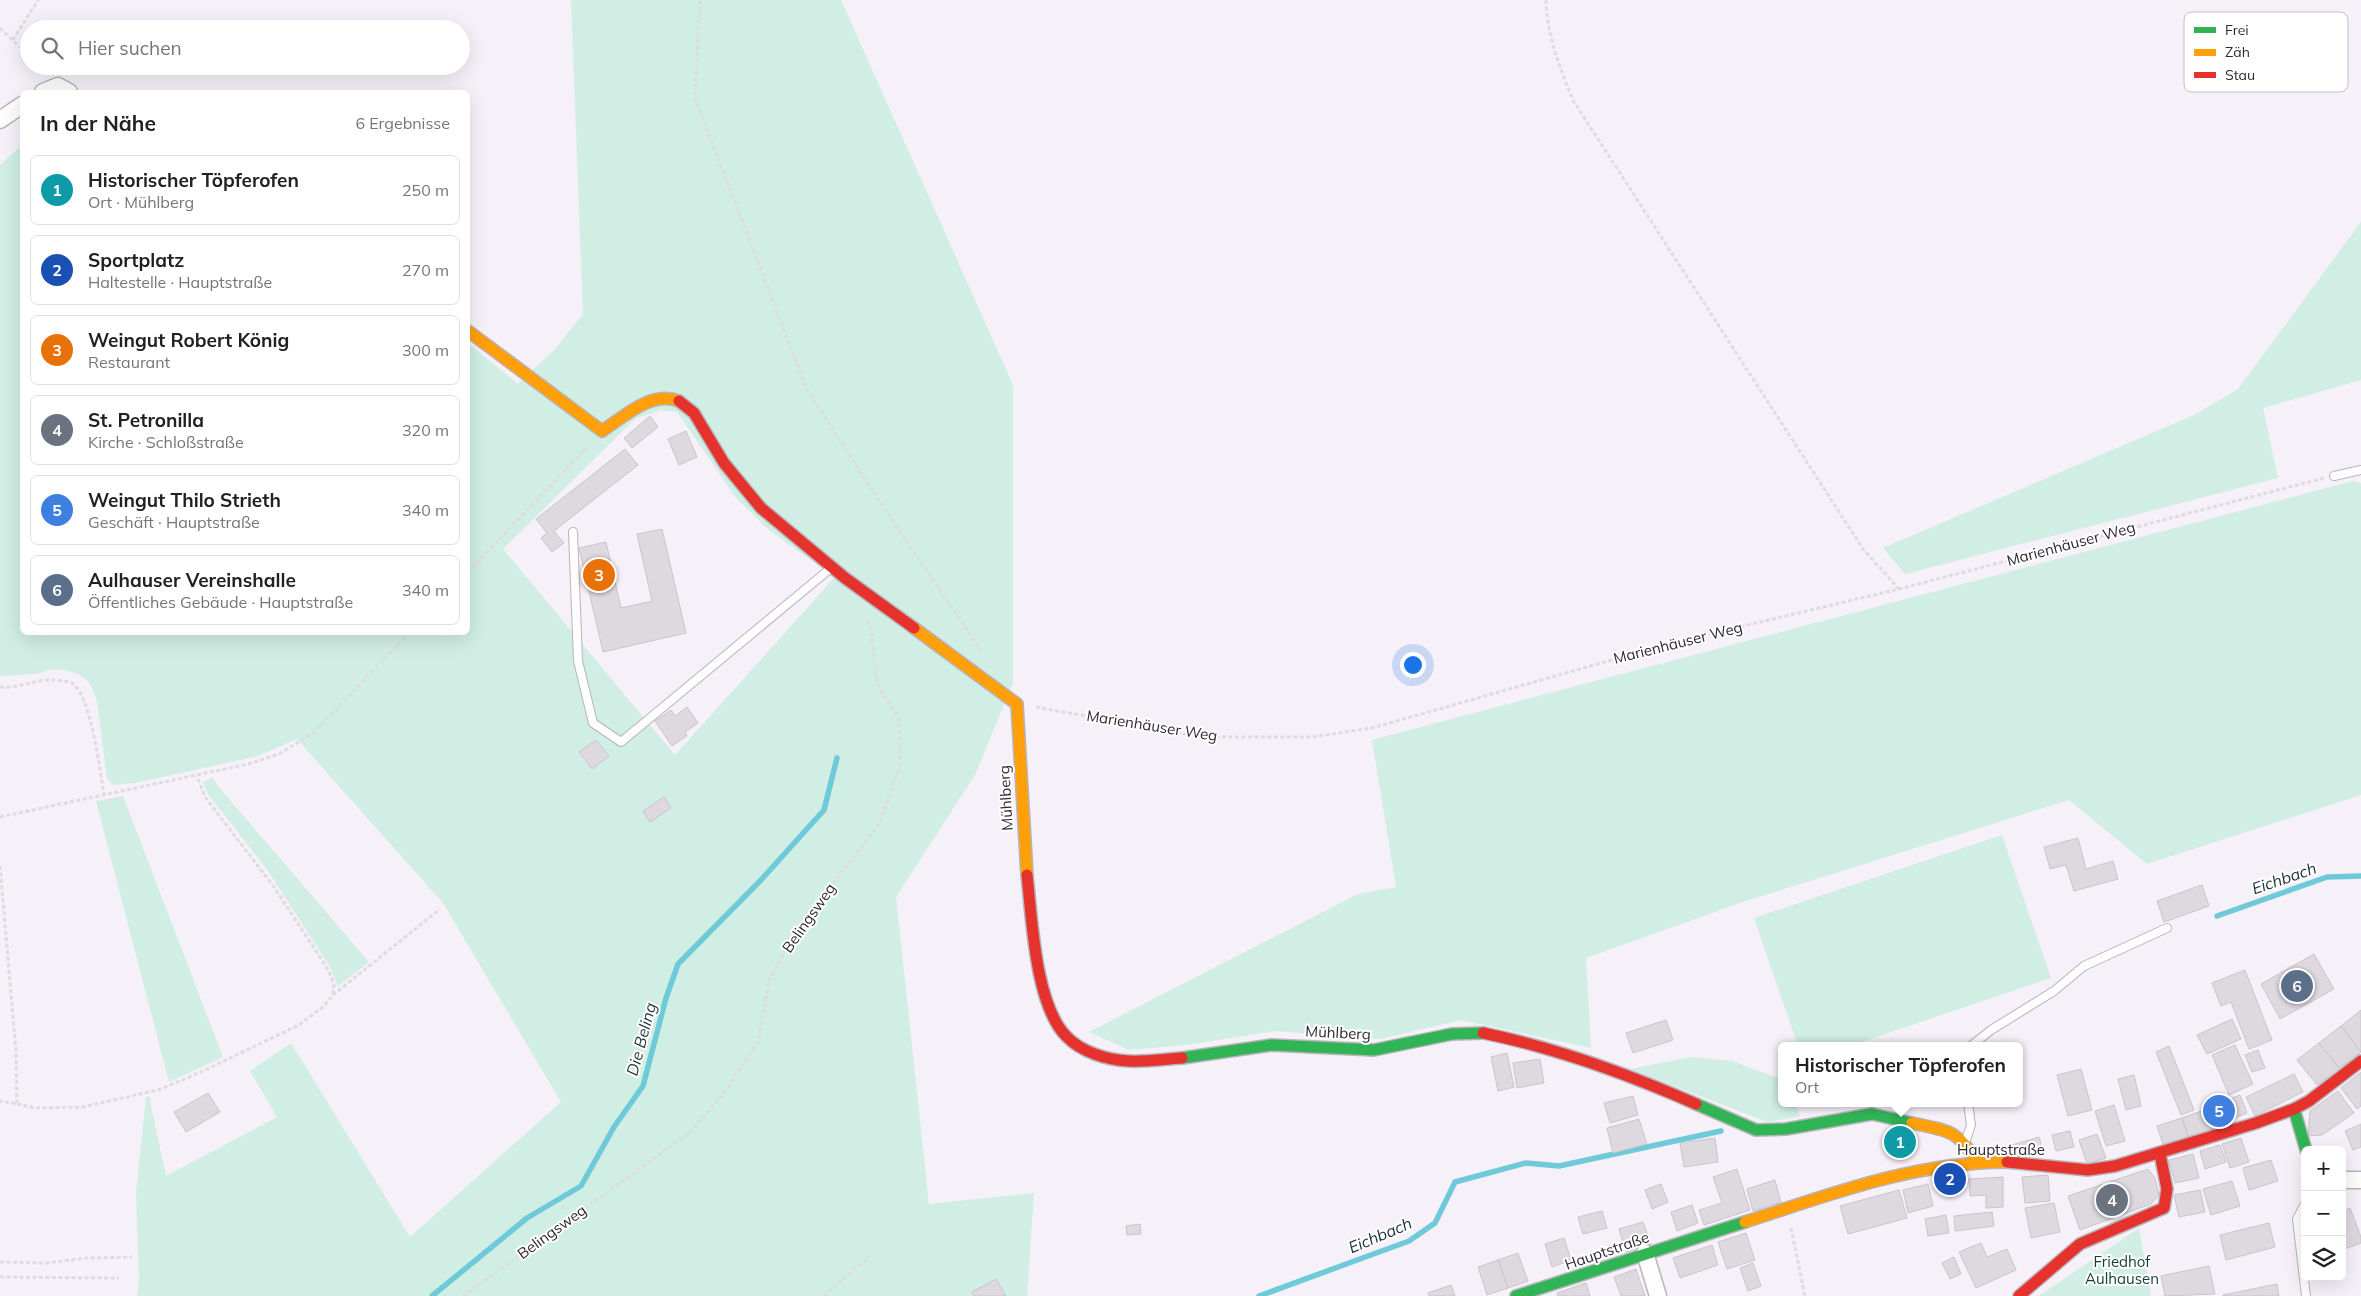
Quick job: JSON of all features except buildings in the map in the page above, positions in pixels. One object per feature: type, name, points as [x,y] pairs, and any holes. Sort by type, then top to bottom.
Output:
[{"type":"street","points":[[48,90],[58,86],[65,90]]},
{"type":"street","points":[[0,120],[20,106]]},
{"type":"street","points":[[470,332],[602,431],[652,399],[672,398],[683,402],[694,413],[724,463],[761,508],[832,567],[908,626],[1017,704]]},
{"type":"street","name":"Mühlberg","points":[[1017,704],[1025,862],[1040,978],[1053,1014],[1065,1036],[1078,1046],[1100,1056],[1128,1061],[1197,1057],[1272,1045],[1374,1050],[1452,1034],[1476,1032],[1527,1042],[1560,1052],[1672,1093],[1756,1130],[1786,1129],[1872,1114],[1948,1131],[1965,1142],[1973,1152],[1977,1162]]},
{"type":"street","name":"Hauptstraße","points":[[1516,1296],[1645,1253],[1897,1174],[1977,1162],[2027,1163],[2088,1170],[2115,1166],[2160,1154],[2294,1109],[2309,1101],[2361,1061]]},
{"type":"street","points":[[2294,1109],[2305,1146]]},
{"type":"street","points":[[2019,1296],[2080,1244],[2164,1208],[2167,1189],[2160,1154]]},
{"type":"street","points":[[2346,1180],[2361,1180]]},
{"type":"street","points":[[1645,1253],[1658,1296]]},
{"type":"lane","points":[[2334,476],[2361,470]]},
{"type":"lane","points":[[573,532],[578,661],[593,723],[621,742],[832,567]]},
{"type":"lane","points":[[1976,1042],[1991,1030],[2054,991],[2084,966],[2167,928]]},
{"type":"lane","points":[[1965,1142],[1971,1125],[1969,1107]]},
{"type":"lane","points":[[2301,1211],[2297,1218],[2306,1296]]},
{"type":"path","points":[[26,20],[38,0]]},
{"type":"path","points":[[700,0],[695,98],[806,388],[874,493],[984,655]]},
{"type":"path","points":[[1546,0],[1550,36],[1560,69],[1574,102],[1863,549],[1899,589]]},
{"type":"path","points":[[0,28],[20,47]]},
{"type":"path","points":[[13,40],[20,29]]},
{"type":"path","points":[[470,570],[602,431]]},
{"type":"path","name":"Marienhäuser Weg","points":[[1017,704],[1203,737],[1312,737],[1372,728],[1668,644],[1899,589],[2334,476]]},
{"type":"path","name":"Belingsweg","points":[[463,1296],[688,1134],[722,1096],[758,1042],[770,978],[792,937],[879,824],[900,766],[898,719],[877,683],[871,630],[863,612]]},
{"type":"path","points":[[0,817],[197,776],[256,762],[279,754],[297,745],[329,717],[407,635]]},
{"type":"path","points":[[0,687],[9,688],[50,680],[71,683],[81,692],[90,716],[104,795]]},
{"type":"path","points":[[197,776],[205,797],[274,887],[322,960],[334,985],[332,996]]},
{"type":"path","points":[[0,866],[16,1052],[17,1104]]},
{"type":"path","points":[[0,1101],[36,1108],[82,1107],[158,1090],[201,1072],[299,1025],[440,909]]},
{"type":"path","points":[[1786,1208],[1806,1296]]},
{"type":"path","points":[[824,1296],[870,1256]]},
{"type":"path","points":[[0,1262],[46,1264],[87,1258],[132,1257]]},
{"type":"path","points":[[0,1277],[119,1278]]},
{"type":"green space","points":[[571,0],[841,0],[1013,385],[1013,683],[975,775],[896,897],[929,1204],[1034,1193],[1027,1296],[137,1296],[139,1280],[136,1193],[146,1097],[149,1096],[166,1176],[277,1117],[250,1071],[291,1043],[410,1237],[561,1102],[443,903],[297,739],[258,756],[135,783],[113,785],[107,778],[97,702],[90,683],[80,675],[69,671],[53,669],[35,674],[0,676],[0,165],[20,147],[20,635],[470,635],[470,345],[518,384],[555,349],[583,314]],"holes":[[[662,410],[677,412],[736,498],[769,530],[835,577],[675,755],[503,549],[636,418]]]},
{"type":"green space","points":[[2361,222],[2361,380],[2263,408],[2278,478],[1905,574],[1883,548],[2194,415],[2238,389]]},
{"type":"green space","points":[[2353,481],[2361,483],[2361,795],[2147,864],[2069,800],[1743,902],[1586,958],[1591,1048],[1461,1020],[1380,1039],[1275,1031],[1187,1045],[1129,1050],[1089,1032],[1358,894],[1396,887],[1372,740]]},
{"type":"green space","points":[[213,777],[216,784],[369,962],[338,986],[329,965],[268,871],[208,794],[203,782]]},
{"type":"green space","points":[[123,796],[223,1057],[169,1082],[96,801]]},
{"type":"green space","points":[[2002,835],[2051,978],[1862,1042],[1797,1042],[1754,918]]},
{"type":"green space","points":[[1691,1057],[1732,1061],[1778,1078],[1778,1107],[1797,1107],[1800,1116],[1767,1122],[1630,1069]]},
{"type":"green space","name":"Friedhof Aulhausen","points":[[2139,1228],[2151,1296],[2039,1296]]},
{"type":"waterway","name":"Die Beling","points":[[432,1296],[527,1218],[581,1186],[614,1127],[643,1086],[666,998],[678,964],[761,880],[824,810],[837,758]]},
{"type":"waterway","name":"Eichbach","points":[[2217,916],[2327,877],[2361,876]]},
{"type":"waterway","name":"Eichbach","points":[[1259,1296],[1409,1241],[1435,1223],[1455,1182],[1526,1163],[1559,1166],[1721,1131]]},
{"type":"traffic: fast","points":[[1182,1058],[1272,1045],[1374,1050],[1452,1034],[1483,1033]]},
{"type":"traffic: fast","points":[[1696,1104],[1756,1130],[1786,1129],[1872,1114],[1912,1123]]},
{"type":"traffic: fast","points":[[2294,1109],[2305,1146]]},
{"type":"traffic: fast","points":[[1516,1296],[1745,1222]]},
{"type":"traffic: slow","points":[[470,332],[602,431],[629,412],[648,402],[658,399],[679,401]]},
{"type":"traffic: slow","points":[[914,628],[1017,704],[1027,875]]},
{"type":"traffic: slow","points":[[1912,1123],[1943,1130],[1957,1137],[1977,1162]]},
{"type":"traffic: slow","points":[[1745,1222],[1841,1191],[1906,1174],[1939,1167],[2007,1162]]},
{"type":"traffic: jam","points":[[679,401],[694,413],[724,463],[761,508],[845,578],[914,628]]},
{"type":"traffic: jam","points":[[1027,875],[1033,937],[1041,983],[1056,1022],[1066,1036],[1079,1047],[1112,1059],[1148,1061],[1182,1058]]},
{"type":"traffic: jam","points":[[1483,1033],[1565,1054],[1644,1082],[1696,1104]]},
{"type":"traffic: jam","points":[[2007,1162],[2088,1170],[2115,1166],[2256,1123],[2294,1109],[2309,1101],[2361,1061]]},
{"type":"traffic: jam","points":[[2019,1296],[2080,1244],[2164,1208],[2167,1189],[2160,1154]]},
{"type":"place","name":"Weingut Robert König","points":[[599,575]]},
{"type":"place","name":"Aulhauser Vereinshalle","points":[[2297,986]]},
{"type":"place","name":"Weingut Thilo Strieth","points":[[2219,1111]]},
{"type":"place","name":"Historischer Töpferofen","points":[[1900,1142]]},
{"type":"place","name":"Sportplatz","points":[[1950,1179]]},
{"type":"place","name":"St. Petronilla","points":[[2112,1200]]}]
